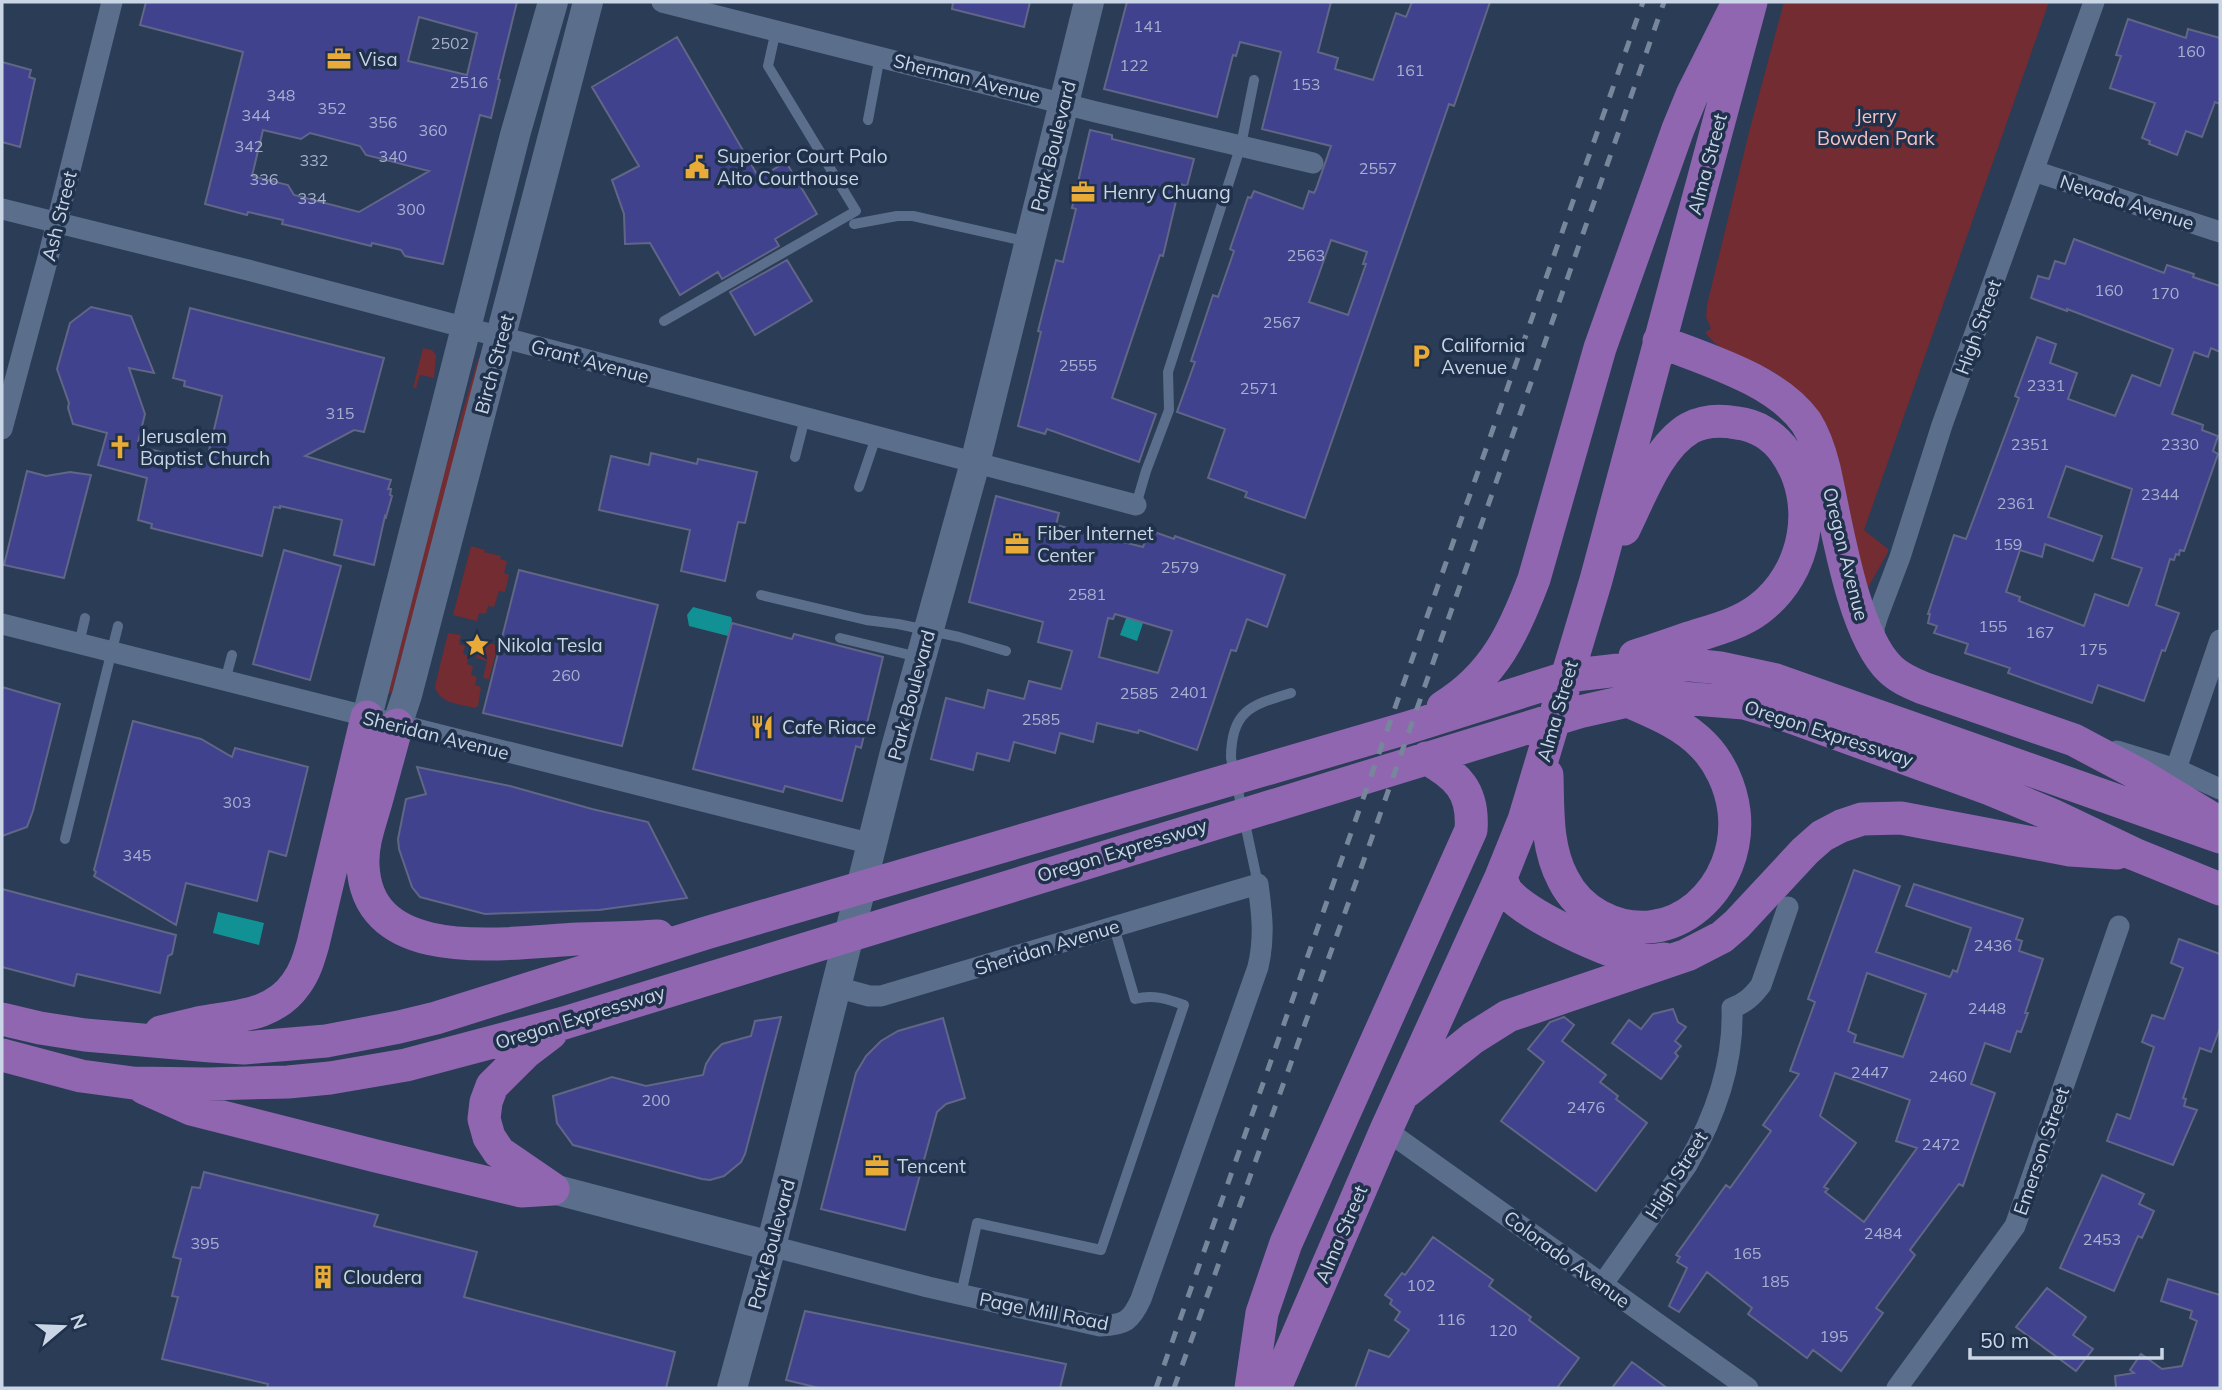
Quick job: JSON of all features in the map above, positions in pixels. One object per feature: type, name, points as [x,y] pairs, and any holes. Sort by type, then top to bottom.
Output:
[{"type":"main road","points":[[1410,727],[1478,682],[1489,670],[1515,627],[1534,579],[1600,348],[1664,168],[1692,95],[1739,2]]},
{"type":"main road","name":"Alma Street","points":[[1275,1388],[1524,820],[1574,665],[1751,2]]},
{"type":"main road","name":"Oregon Avenue","points":[[1659,341],[1762,385],[1794,407],[1807,424],[1817,444],[1824,468],[1860,614],[1878,654],[1890,668],[1905,681],[2074,740]]},
{"type":"main road","points":[[1574,665],[1720,628],[1759,609],[1788,577],[1799,553],[1805,530],[1806,506],[1793,463],[1780,445],[1764,432],[1746,424],[1708,422],[1690,428],[1675,439],[1663,453],[1597,580]]},
{"type":"main road","name":"Oregon Expressway","points":[[2,1018],[40,1028],[85,1035],[244,1048],[364,1035],[449,1014],[706,933],[1410,727],[1574,665],[1691,665],[1749,673],[1802,689],[2220,837]]},
{"type":"main road","name":"Oregon Expressway","points":[[2,1055],[81,1076],[133,1083],[246,1083],[330,1078],[406,1065],[564,1023],[1579,712],[1628,701],[1669,697],[1744,703],[1791,717],[1990,789],[2134,854],[2220,889]]},
{"type":"main road","points":[[1546,750],[1551,844],[1564,881],[1576,898],[1591,912],[1628,926],[1648,927],[1686,915],[1702,903],[1727,869],[1734,848],[1733,802],[1716,762],[1703,745],[1684,729],[1628,701]]},
{"type":"main road","points":[[382,721],[363,864],[366,884],[375,905],[389,921],[409,933],[429,939],[486,944],[706,933]]},
{"type":"main road","points":[[133,1039],[271,1008],[297,983],[306,967],[382,721]]},
{"type":"main road","points":[[2074,740],[2118,762],[2220,823]]},
{"type":"main road","points":[[1251,1388],[1262,1313],[1286,1243],[1471,830],[1472,817],[1462,786],[1454,775],[1426,758]]},
{"type":"main road","points":[[1402,1095],[1473,1038],[1508,1016],[1686,955],[1722,937],[1822,836],[1862,819],[1901,818],[2070,850],[2134,854]]},
{"type":"main road","points":[[1501,877],[1504,888],[1511,896],[1547,921],[1605,947],[1645,961],[1686,955]]},
{"type":"main road","points":[[553,1189],[499,1152],[489,1137],[484,1119],[492,1086],[501,1075],[564,1023]]},
{"type":"main road","points":[[133,1083],[191,1109],[376,1156],[521,1191],[553,1189]]},
{"type":"street","name":"Ash Street","points":[[2,429],[112,2]]},
{"type":"street","name":"Birch Street","points":[[382,721],[466,328],[515,135],[553,2]]},
{"type":"street","name":"Birch Street","points":[[382,721],[407,695],[588,2]]},
{"type":"street","name":"Sherman Avenue","points":[[662,2],[1097,112],[1313,163]]},
{"type":"street","name":"Park Boulevard","points":[[732,1388],[771,1246],[924,644],[975,463],[1089,2]]},
{"type":"street","name":"High Street","points":[[1878,654],[1874,628],[1900,557],[1942,425],[2094,2]]},
{"type":"street","name":"Nevada Avenue","points":[[2034,171],[2220,232]]},
{"type":"street","name":"Grant Avenue","points":[[2,209],[261,273],[1136,505]]},
{"type":"street","name":"Sheridan Avenue","points":[[2,624],[382,721],[869,857]]},
{"type":"street","points":[[2176,769],[2220,640]]},
{"type":"street","name":"Oregon Avenue","points":[[2074,740],[2176,769],[2220,789]]},
{"type":"street","name":"Sheridan Avenue","points":[[836,987],[869,996],[881,996],[1258,884]]},
{"type":"street","name":"Page Mill Road","points":[[553,1189],[961,1294],[1101,1326],[1117,1326],[1132,1317],[1141,1299],[1258,967],[1263,945],[1263,918],[1258,884]]},
{"type":"street","name":"High Street","points":[[1602,1285],[1687,1165],[1698,1145],[1709,1121],[1732,1048],[1732,1008],[1753,996],[1761,985],[1788,907]]},
{"type":"street","name":"Emerson Street","points":[[1896,1388],[2015,1227],[2119,926]]},
{"type":"street","name":"Colorado Avenue","points":[[1386,1130],[1748,1388]]},
{"type":"lane","points":[[664,321],[856,211],[768,66],[776,30]]},
{"type":"lane","points":[[868,120],[880,56]]},
{"type":"lane","points":[[1136,505],[1169,410],[1168,372],[1241,145],[1254,80]]},
{"type":"lane","points":[[855,224],[897,216],[914,216],[1029,242]]},
{"type":"lane","points":[[795,457],[805,418]]},
{"type":"lane","points":[[859,487],[876,437]]},
{"type":"lane","points":[[761,595],[866,620],[898,624],[924,644]]},
{"type":"lane","points":[[79,644],[85,618]]},
{"type":"lane","points":[[65,839],[118,626]]},
{"type":"lane","points":[[840,638],[924,644],[959,637],[1006,651]]},
{"type":"lane","points":[[225,681],[232,655]]},
{"type":"lane","points":[[1258,884],[1231,758],[1231,745],[1235,725],[1245,713],[1260,703],[1292,692]]},
{"type":"lane","points":[[961,1294],[977,1223],[1101,1250],[1184,1005],[1146,996],[1135,999],[1114,927]]},
{"type":"green space","name":"Jerry Bowden Park","points":[[1784,2],[2049,2],[1864,530],[1888,549],[1866,591],[1793,388],[1772,371],[1719,346],[1705,332],[1711,329],[1706,317],[1707,305]]},
{"type":"green space","points":[[423,348],[432,350],[436,355],[434,378],[420,375],[416,388],[413,388]]},
{"type":"green space","points":[[478,359],[482,359],[392,692],[389,694],[387,692],[421,551]]},
{"type":"green space","points":[[471,546],[501,556],[500,559],[507,561],[504,573],[509,575],[505,592],[499,591],[494,607],[488,606],[486,614],[479,613],[477,621],[453,615]]},
{"type":"green space","points":[[448,633],[461,635],[459,644],[465,646],[463,654],[469,656],[467,664],[473,666],[471,675],[477,677],[475,685],[481,687],[478,706],[475,708],[445,700],[437,692],[435,686]]},
{"type":"green space","points":[[473,640],[498,645],[489,679],[483,678],[487,661],[476,658],[478,650],[471,648]]},
{"type":"shaded area","points":[[1132,602],[1148,608],[1137,641],[1120,635]]},
{"type":"shaded area","points":[[693,607],[731,617],[728,636],[689,626],[687,615]]},
{"type":"shaded area","points":[[218,912],[264,923],[259,945],[213,933]]},
{"type":"building","points":[[146,2],[517,2],[491,118],[480,115],[443,264],[405,256],[401,250],[372,243],[371,246],[282,224],[283,220],[248,212],[247,215],[205,204],[243,52],[140,25]],"holes":[[[419,17],[477,33],[467,75],[408,61]],[[263,130],[301,139],[310,133],[360,146],[366,155],[429,171],[359,212],[294,195],[288,185],[252,176]]]},
{"type":"building","points":[[953,2],[1030,2],[1024,27],[952,9]]},
{"type":"building","points":[[1127,2],[1331,2],[1318,52],[1338,58],[1335,69],[1373,80],[1396,13],[1406,17],[1412,2],[1490,2],[1454,106],[1449,104],[1305,518],[1245,497],[1247,492],[1208,478],[1225,429],[1177,412],[1195,362],[1191,361],[1213,295],[1218,297],[1234,251],[1230,249],[1248,197],[1251,198],[1254,191],[1303,209],[1309,191],[1314,193],[1316,189],[1331,146],[1262,129],[1281,52],[1240,42],[1236,56],[1233,55],[1217,117],[1104,89]],"holes":[[[1331,240],[1367,252],[1363,264],[1366,264],[1348,315],[1309,302]]]},
{"type":"building","points":[[2128,19],[2186,38],[2188,29],[2220,38],[2220,104],[2215,102],[2202,137],[2186,131],[2177,155],[2149,144],[2150,141],[2142,138],[2155,103],[2110,88],[2121,56],[2116,55]]},
{"type":"building","name":"Superior Court Palo Alto Courthouse","points":[[677,37],[759,178],[786,162],[817,214],[775,239],[779,246],[722,279],[718,272],[680,295],[650,243],[625,244],[624,214],[612,180],[639,166],[592,87]]},
{"type":"building","points":[[2,62],[31,70],[29,77],[35,79],[20,147],[2,142]]},
{"type":"building","points":[[1090,130],[1112,135],[1112,139],[1194,159],[1187,186],[1180,184],[1163,256],[1160,255],[1112,398],[1156,414],[1139,462],[1047,429],[1045,434],[1018,426],[1056,260],[1063,262],[1076,209],[1072,208]]},
{"type":"building","points":[[2074,239],[2164,273],[2167,265],[2220,286],[2220,352],[2211,348],[2208,357],[2194,352],[2172,414],[2203,425],[2202,430],[2218,436],[2213,451],[2218,454],[2184,551],[2180,550],[2174,560],[2170,559],[2156,605],[2179,613],[2165,651],[2162,650],[2144,701],[2098,685],[2092,703],[2008,673],[2010,668],[1965,653],[1968,644],[1934,633],[1937,626],[1928,623],[1928,614],[1954,535],[1966,539],[2019,398],[2015,396],[2037,337],[2056,344],[2050,363],[2077,373],[2068,399],[2115,416],[2132,375],[2160,386],[2173,349],[2031,298],[2038,276],[2049,279],[2055,261],[2065,264]],"holes":[[[2066,466],[2132,489],[2112,558],[2142,568],[2128,606],[2095,594],[2084,626],[2019,601],[2020,597],[2006,592],[2020,550],[2042,557],[2045,544],[2093,561],[2102,536],[2048,517]]]},
{"type":"building","points":[[787,260],[812,301],[755,335],[730,292]]},
{"type":"building","points":[[91,307],[131,316],[154,373],[129,368],[145,414],[137,446],[206,463],[222,396],[184,386],[185,381],[173,378],[190,308],[384,358],[364,432],[354,430],[305,456],[391,480],[388,489],[391,489],[392,496],[374,565],[334,555],[342,520],[280,506],[274,507],[262,556],[151,528],[152,524],[138,520],[147,478],[98,465],[107,433],[73,424],[57,369],[70,323]]},
{"type":"building","points":[[651,453],[697,464],[698,459],[757,472],[745,523],[738,522],[725,581],[681,571],[690,530],[599,510],[611,456],[649,465]]},
{"type":"building","points":[[27,471],[46,476],[70,472],[91,475],[64,578],[4,565]]},
{"type":"building","points":[[996,496],[1059,513],[1056,525],[1143,547],[1149,530],[1174,539],[1175,536],[1285,575],[1267,627],[1247,619],[1236,651],[1231,650],[1197,750],[1139,730],[1138,733],[1097,723],[1093,742],[1060,733],[1055,753],[1014,742],[1009,761],[977,753],[973,770],[931,759],[946,698],[984,708],[988,690],[1024,699],[1029,681],[1061,689],[1072,651],[1038,642],[1043,622],[969,602]],"holes":[[[1115,614],[1172,631],[1158,673],[1099,657],[1108,618],[1113,619]]]},
{"type":"building","points":[[284,550],[341,566],[310,680],[253,664]]},
{"type":"building","points":[[519,570],[658,605],[622,746],[483,713]]},
{"type":"building","points":[[732,623],[792,639],[794,634],[883,657],[861,748],[856,746],[842,801],[785,786],[783,792],[693,769]]},
{"type":"building","points":[[2,687],[60,704],[27,827],[2,836]]},
{"type":"building","points":[[133,721],[201,739],[232,757],[235,748],[308,767],[286,856],[269,851],[257,901],[186,883],[176,925],[94,876]]},
{"type":"building","points":[[417,767],[510,786],[648,822],[687,898],[599,910],[485,914],[420,897],[412,887],[398,839],[406,799],[426,794]]},
{"type":"building","points":[[1854,870],[1900,886],[1876,952],[1950,977],[1953,970],[1957,972],[1971,928],[1906,906],[1914,884],[2023,919],[2016,939],[2022,941],[2019,951],[2043,959],[2025,1013],[2028,1013],[2021,1032],[2017,1031],[2010,1052],[1985,1043],[1971,1084],[1995,1093],[1963,1186],[1959,1184],[1910,1250],[1915,1255],[1876,1308],[1883,1313],[1841,1371],[1813,1350],[1807,1358],[1748,1314],[1752,1308],[1707,1272],[1679,1312],[1669,1306],[1687,1268],[1677,1262],[1680,1257],[1676,1255],[1726,1185],[1730,1188],[1771,1131],[1763,1125],[1799,1074],[1790,1071],[1815,1002],[1808,999]],"holes":[[[1867,973],[1926,994],[1903,1057],[1854,1042],[1856,1035],[1848,1031]],[[1835,1073],[1910,1100],[1896,1141],[1917,1148],[1864,1222],[1825,1192],[1828,1189],[1824,1187],[1856,1143],[1820,1116]]]},
{"type":"building","points":[[2,889],[176,935],[172,954],[168,956],[160,993],[77,974],[74,986],[2,967]]},
{"type":"building","points":[[2179,939],[2220,954],[2220,1028],[2211,1052],[2200,1048],[2183,1098],[2186,1099],[2184,1106],[2197,1110],[2173,1165],[2107,1141],[2117,1114],[2130,1119],[2154,1047],[2142,1042],[2152,1015],[2164,1019],[2183,968],[2171,963]]},
{"type":"building","points":[[1673,1009],[1678,1022],[1686,1027],[1675,1041],[1681,1046],[1675,1053],[1678,1056],[1661,1079],[1612,1043],[1629,1020],[1641,1029],[1653,1014]]},
{"type":"building","points":[[781,1017],[745,1154],[741,1162],[724,1176],[702,1179],[573,1145],[557,1123],[553,1096],[612,1077],[646,1086],[703,1075],[706,1064],[722,1044],[751,1036],[755,1021]]},
{"type":"building","points":[[1564,1017],[1574,1025],[1562,1041],[1606,1075],[1600,1082],[1618,1096],[1616,1099],[1647,1123],[1596,1191],[1501,1121],[1544,1062],[1528,1049],[1550,1022]]},
{"type":"building","name":"Tencent","points":[[943,1018],[965,1098],[946,1104],[937,1112],[905,1230],[821,1209],[856,1073],[866,1056],[881,1041],[898,1031]]},
{"type":"building","name":"Cloudera","points":[[204,1172],[378,1215],[374,1226],[477,1252],[464,1297],[675,1352],[666,1388],[267,1388],[268,1384],[162,1359],[178,1297],[172,1296],[181,1259],[173,1257],[192,1187],[200,1188]]},
{"type":"building","points":[[2102,1175],[2144,1194],[2139,1204],[2154,1211],[2142,1238],[2138,1236],[2114,1291],[2060,1268]]},
{"type":"building","points":[[1433,1237],[1493,1280],[1489,1286],[1579,1358],[1557,1388],[1355,1388],[1369,1350],[1389,1357],[1409,1330],[1395,1320],[1400,1312],[1390,1304],[1392,1300],[1385,1295],[1402,1273],[1405,1275]]},
{"type":"building","points":[[2168,1279],[2220,1295],[2220,1388],[2116,1388],[2115,1376],[2134,1373],[2130,1370],[2141,1354],[2162,1369],[2182,1366],[2197,1321],[2190,1318],[2192,1311],[2161,1301]]},
{"type":"building","points":[[2047,1288],[2086,1317],[2073,1335],[2093,1349],[2076,1371],[2016,1327]]},
{"type":"building","points":[[805,1311],[1066,1364],[1060,1388],[819,1388],[786,1380]]},
{"type":"building","points":[[1632,1362],[1667,1388],[1612,1388]]},
{"type":"railway","points":[[1156,1388],[1643,2]]},
{"type":"railway","points":[[1174,1388],[1370,843],[1664,2]]},
{"type":"place","name":"Visa","points":[[339,59]]},
{"type":"place","name":"Superior Court Palo Alto Courthouse","points":[[697,167]]},
{"type":"place","name":"Henry Chuang","points":[[1083,192]]},
{"type":"place","name":"California Avenue","points":[[1421,356]]},
{"type":"place","name":"Jerusalem Baptist Church","points":[[120,447]]},
{"type":"place","name":"Fiber Internet Center","points":[[1017,544]]},
{"type":"place","name":"Nikola Tesla","points":[[477,645]]},
{"type":"place","name":"Cafe Riace","points":[[762,727]]},
{"type":"place","name":"Tencent","points":[[877,1166]]},
{"type":"place","name":"Cloudera","points":[[323,1277]]}]
